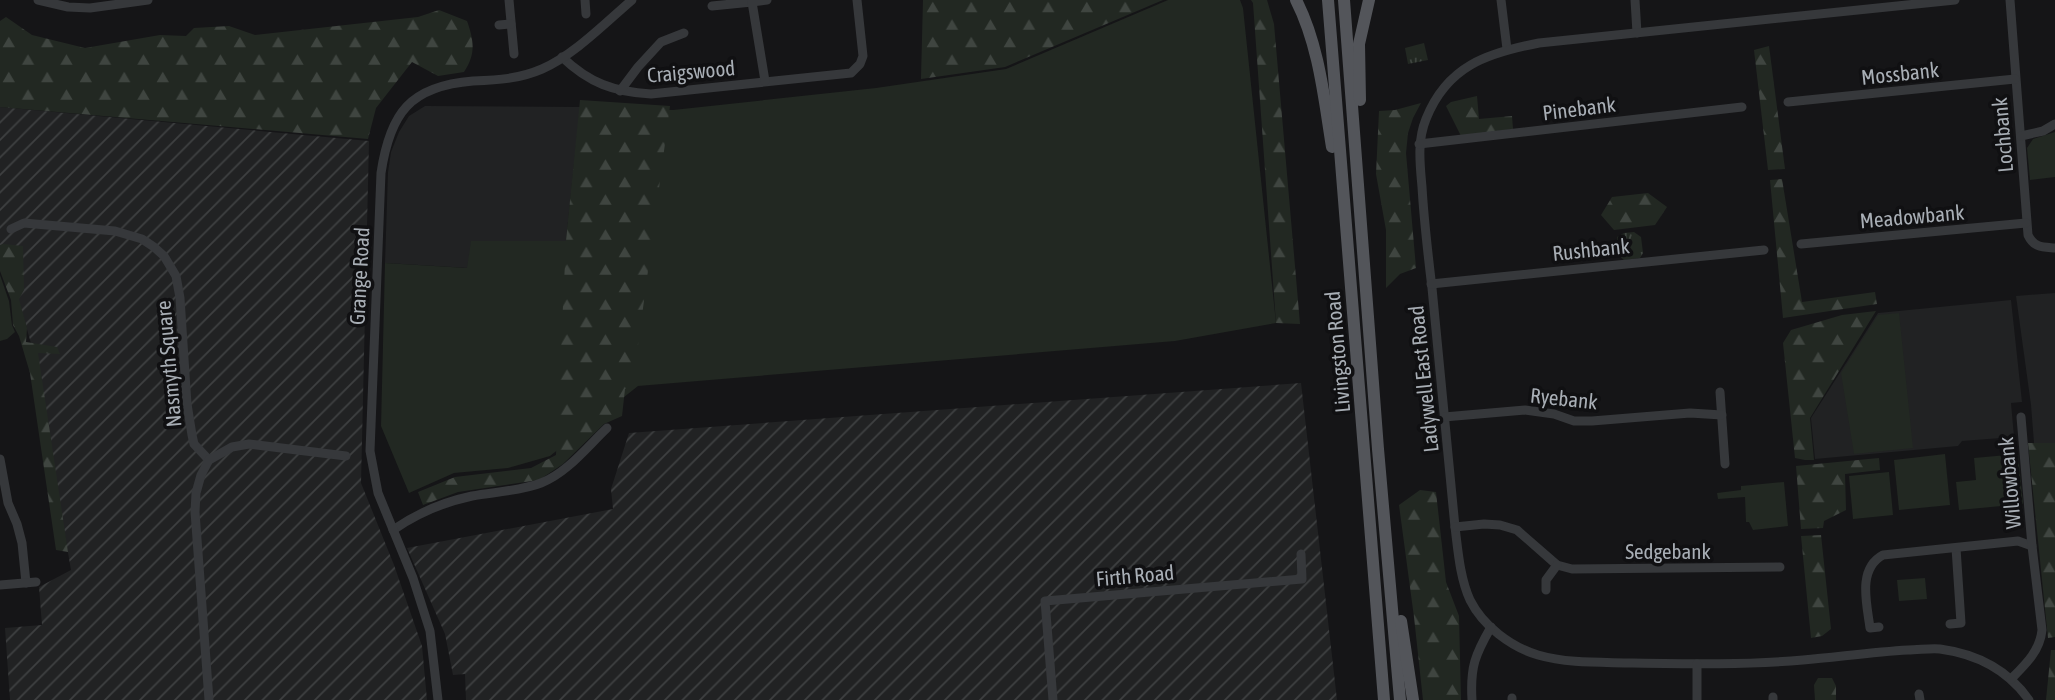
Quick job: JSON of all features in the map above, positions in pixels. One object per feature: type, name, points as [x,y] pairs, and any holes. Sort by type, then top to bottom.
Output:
[{"type":"main road","points":[[1296,0],[1307,22],[1316,54],[1345,205]]},
{"type":"main road","name":"Livingston Road","points":[[1328,0],[1384,700]]},
{"type":"main road","name":"Livingston Road","points":[[1344,0],[1400,700]]},
{"type":"main road","points":[[1360,185],[1359,44],[1369,0]]},
{"type":"main road","points":[[1386,527],[1413,700]]},
{"type":"street","points":[[38,0],[68,7],[90,4],[112,6],[148,0]]},
{"type":"street","points":[[509,0],[514,54]]},
{"type":"street","points":[[585,0],[586,14]]},
{"type":"street","name":"Grange Road","points":[[438,700],[430,631],[378,494],[370,451],[381,173],[385,145],[393,125],[406,105],[428,91],[447,84],[506,80],[545,68],[632,0]]},
{"type":"street","points":[[712,6],[767,0]]},
{"type":"street","name":"Craigswood","points":[[562,57],[577,72],[594,81],[620,91],[651,94],[851,73],[860,64],[863,56],[857,0]]},
{"type":"street","points":[[1501,0],[1507,49]]},
{"type":"street","points":[[1635,0],[1637,33]]},
{"type":"street","name":"Ladywell East Road","points":[[1955,0],[1899,3],[1539,43],[1487,55],[1448,81],[1426,119],[1419,144],[1455,527],[1460,565],[1470,600],[1490,627],[1519,648],[1538,655],[1579,662],[1697,664],[1763,663],[1939,649],[1977,658],[1989,664],[2011,679],[2029,700]]},
{"type":"street","name":"Lochbank","points":[[2010,0],[2026,223]]},
{"type":"street","name":"Craigswood","points":[[752,2],[765,81]]},
{"type":"street","points":[[499,25],[511,24]]},
{"type":"street","name":"Craigswood","points":[[620,91],[661,43],[684,33]]},
{"type":"street","name":"Mossbank","points":[[1788,102],[2015,79]]},
{"type":"street","name":"Pinebank","points":[[1419,144],[1742,107]]},
{"type":"street","points":[[2021,136],[2043,131],[2055,124]]},
{"type":"street","name":"Nasmyth Square","points":[[11,229],[24,223],[115,231],[142,239],[164,256],[176,276],[180,298],[187,404],[192,435],[198,450],[209,460]]},
{"type":"street","points":[[2026,223],[2032,243],[2040,247],[2055,248]]},
{"type":"street","name":"Meadowbank","points":[[1801,244],[2026,223]]},
{"type":"street","name":"Rushbank","points":[[1432,284],[1758,253]]},
{"type":"street","points":[[1720,392],[1725,464]]},
{"type":"street","name":"Ryebank","points":[[1444,417],[1525,410],[1546,412],[1574,421],[1690,413],[1722,415]]},
{"type":"street","name":"Willowbank","points":[[2011,679],[2034,653],[2041,637],[2021,417]]},
{"type":"street","points":[[393,530],[421,514],[457,500],[540,484],[563,471],[607,428]]},
{"type":"street","points":[[209,700],[195,512],[196,493],[209,460],[232,447],[249,444],[346,456]]},
{"type":"street","points":[[0,460],[8,503],[17,524],[31,582],[0,586]]},
{"type":"street","points":[[1455,527],[1484,524],[1517,530],[1557,565],[1546,580],[1546,590]]},
{"type":"street","name":"Willowbank","points":[[1879,627],[1870,628],[1865,583],[1872,562],[1883,555],[2018,541],[2032,546]]},
{"type":"street","points":[[1950,624],[1961,623],[1956,548]]},
{"type":"street","name":"Firth Road","points":[[1053,700],[1045,601],[1302,579],[1301,554]]},
{"type":"street","name":"Sedgebank","points":[[1557,565],[1573,569],[1780,567]]},
{"type":"street","points":[[1472,700],[1472,666],[1490,627]]},
{"type":"street","points":[[1697,664],[1697,700]]},
{"type":"shaded area","points":[[425,106],[580,107],[566,241],[472,241],[468,268],[385,263],[391,152],[409,116]]},
{"type":"shaded area","points":[[0,107],[369,141],[361,483],[394,565],[422,646],[427,700],[10,700],[5,628],[42,625],[39,587],[71,570],[34,354],[6,255],[0,247]]},
{"type":"shaded area","points":[[2055,293],[2055,443],[2034,443],[2016,296]]},
{"type":"shaded area","points":[[2011,300],[2022,402],[2011,403],[2014,437],[1962,441],[1958,446],[1815,459],[1811,418],[1878,313]]},
{"type":"shaded area","points":[[1301,383],[1337,700],[466,700],[465,674],[453,675],[445,634],[407,548],[613,509],[611,489],[629,433]]},
{"type":"green space","points":[[923,0],[1163,0],[1005,67],[921,79]]},
{"type":"green space","points":[[1168,0],[1240,0],[1243,8],[1276,323],[1175,341],[638,386],[550,456],[508,468],[454,473],[409,493],[381,426],[385,263],[467,268],[471,241],[566,241],[580,107],[673,110],[876,88],[1006,69]]},
{"type":"green space","points":[[1251,0],[1267,0],[1274,24],[1300,324],[1276,323]]},
{"type":"green space","points":[[439,10],[467,21],[473,47],[468,65],[464,72],[438,76],[412,62],[376,108],[368,139],[0,107],[0,21],[6,17],[32,35],[85,48],[160,35],[186,36],[194,28],[229,26],[255,35],[418,17]]},
{"type":"green space","points":[[1424,43],[1428,60],[1408,64],[1405,48]]},
{"type":"green space","points":[[1769,46],[1785,169],[1768,170],[1754,50]]},
{"type":"green space","points":[[1477,96],[1479,119],[1512,116],[1513,129],[1461,136],[1446,106],[1451,102]]},
{"type":"green space","points":[[580,100],[670,106],[633,383],[625,389],[622,416],[604,424],[563,464],[539,480],[458,492],[423,505],[418,492],[455,477],[531,468],[556,455],[566,241]]},
{"type":"green space","points":[[1421,103],[1408,133],[1406,153],[1416,268],[1400,274],[1386,288],[1386,230],[1376,174],[1379,111]]},
{"type":"green space","points":[[2055,132],[2055,177],[2030,180],[2027,148],[2033,139]]},
{"type":"green space","points":[[1782,179],[1802,302],[1875,292],[1877,304],[1783,318],[1770,180]]},
{"type":"green space","points":[[1648,193],[1667,207],[1655,225],[1614,230],[1601,215],[1612,197]]},
{"type":"green space","points":[[1634,232],[1641,237],[1643,253],[1640,258],[1624,260],[1618,255],[1617,237]]},
{"type":"green space","points":[[0,245],[23,246],[24,290],[19,299],[27,328],[26,342],[57,347],[60,354],[38,353],[68,552],[56,550],[30,373],[13,325],[11,300],[0,271]]},
{"type":"green space","points":[[0,275],[15,332],[0,341]]},
{"type":"green space","points":[[1876,311],[1810,418],[1814,460],[1795,458],[1783,343],[1791,330],[1842,315]]},
{"type":"green space","points":[[1899,313],[1913,448],[1854,454],[1841,373],[1878,315]]},
{"type":"green space","points":[[2028,443],[2055,443],[2055,637],[2048,638]]},
{"type":"green space","points":[[1945,454],[1950,505],[1899,510],[1894,460]]},
{"type":"green space","points":[[2018,454],[2023,504],[1959,510],[1956,482],[1976,480],[1974,458]]},
{"type":"green space","points":[[1879,458],[1880,470],[1845,474],[1846,510],[1824,521],[1823,528],[1801,529],[1796,466]]},
{"type":"green space","points":[[1889,472],[1893,515],[1853,519],[1849,476]]},
{"type":"green space","points":[[1784,482],[1788,526],[1753,530],[1749,522],[1746,522],[1745,497],[1718,499],[1717,493],[1741,490],[1741,486]]},
{"type":"green space","points":[[1420,490],[1436,492],[1446,582],[1459,616],[1461,700],[1423,700],[1399,505]]},
{"type":"green space","points":[[1821,535],[1831,629],[1822,636],[1811,638],[1801,536]]},
{"type":"green space","points":[[1925,578],[1927,599],[1899,601],[1897,580]]},
{"type":"green space","points":[[2051,650],[2055,650],[2055,700],[2046,700]]},
{"type":"green space","points":[[1818,678],[1832,678],[1836,686],[1836,700],[1815,700],[1814,685]]}]
